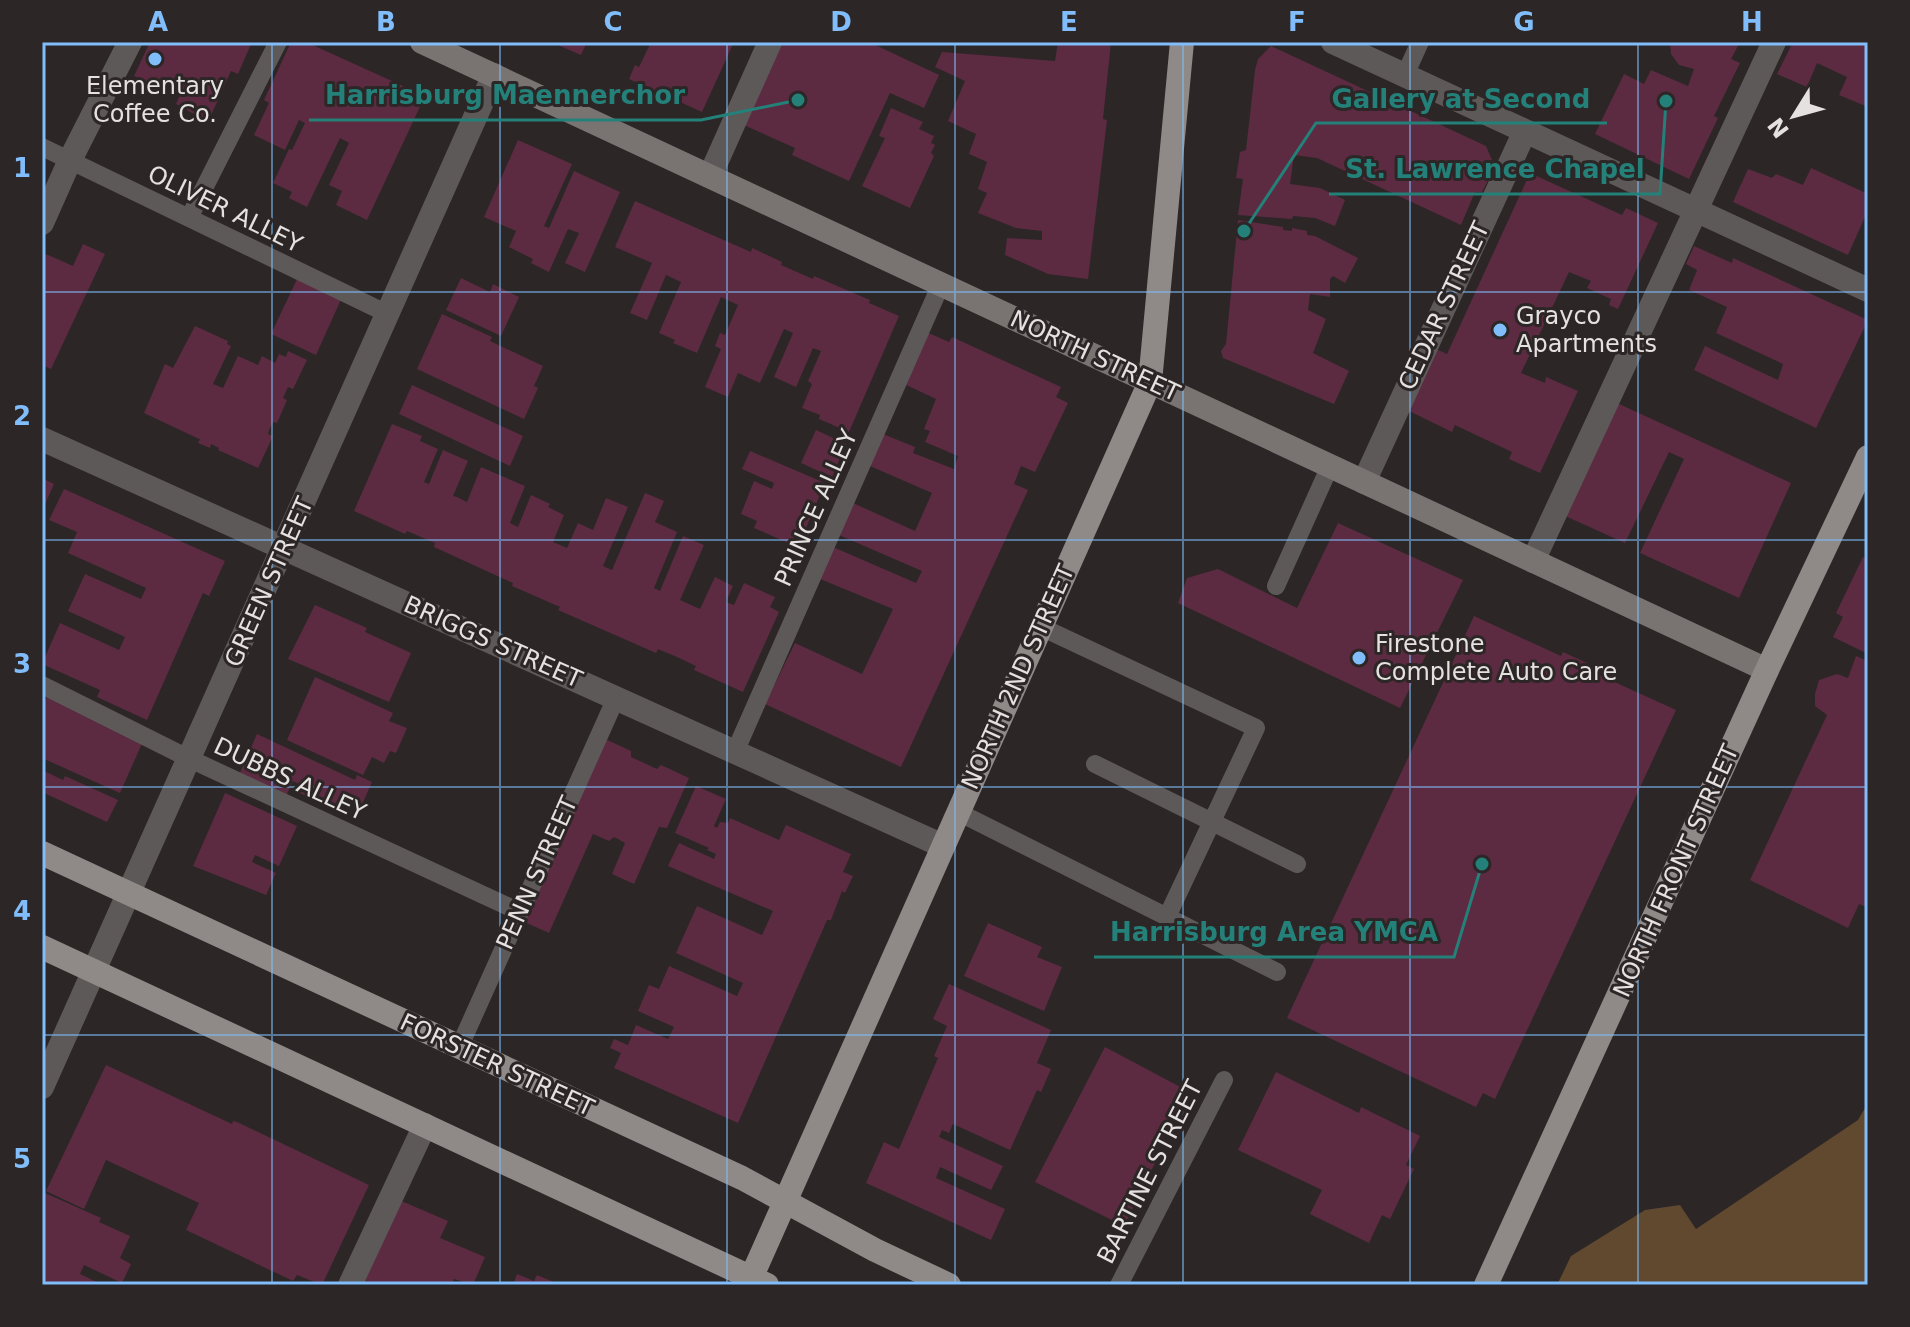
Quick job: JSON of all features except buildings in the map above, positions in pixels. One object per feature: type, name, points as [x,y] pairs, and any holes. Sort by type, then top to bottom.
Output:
[{"type":"main road","name":"NORTH 2ND STREET","points":[[755,1283],[785,1201],[1150,382],[1182,42]]},
{"type":"main road","name":"NORTH FRONT STREET","points":[[1486,1285],[1767,670],[1868,457]]},
{"type":"main road","name":"FORSTER STREET","points":[[42,853],[728,1171],[875,1250],[949,1285]]},
{"type":"main road","points":[[42,947],[755,1283]]},
{"type":"street","points":[[42,223],[130,42]]},
{"type":"street","name":"NORTH STREET","points":[[422,42],[1767,670]]},
{"type":"street","points":[[710,176],[770,42]]},
{"type":"street","points":[[1333,42],[1868,290]]},
{"type":"street","points":[[1533,561],[1774,42]]},
{"type":"street","name":"GREEN STREET","points":[[42,1087],[494,75]]},
{"type":"street","name":"CEDAR STREET","points":[[1364,482],[1525,131]]},
{"type":"street","name":"BRIGGS STREET","points":[[42,439],[943,846]]},
{"type":"street","points":[[350,1285],[425,1125]]},
{"type":"lane","points":[[189,218],[278,42]]},
{"type":"lane","points":[[1405,75],[1420,42]]},
{"type":"lane","name":"OLIVER ALLEY","points":[[42,147],[388,314]]},
{"type":"lane","name":"PRINCE ALLEY","points":[[735,752],[941,284]]},
{"type":"lane","points":[[1276,586],[1330,466]]},
{"type":"lane","points":[[1041,627],[1256,728],[1167,917]]},
{"type":"lane","name":"DUBBS ALLEY","points":[[42,685],[190,759],[520,912]]},
{"type":"lane","name":"PENN STREET","points":[[459,1048],[616,698]]},
{"type":"lane","points":[[1095,764],[1297,864]]},
{"type":"lane","points":[[958,812],[1277,972]]},
{"type":"lane","name":"BARTINE STREET","points":[[1119,1285],[1224,1080]]},
{"type":"shaded area","points":[[1868,1103],[1868,1285],[1557,1285],[1571,1256],[1645,1210],[1680,1205],[1696,1229],[1858,1120]]},
{"type":"place","name":"Elementary Coffee Co.","points":[[155,59]]},
{"type":"place","name":"Harrisburg Maennerchor","points":[[798,100]]},
{"type":"place","name":"St. Lawrence Chapel","points":[[1666,101]]},
{"type":"place","name":"Gallery at Second","points":[[1244,231]]},
{"type":"place","name":"Grayco Apartments","points":[[1500,330]]},
{"type":"place","name":"Firestone Complete Auto Care","points":[[1359,658]]},
{"type":"place","name":"Harrisburg Area YMCA","points":[[1482,864]]}]
